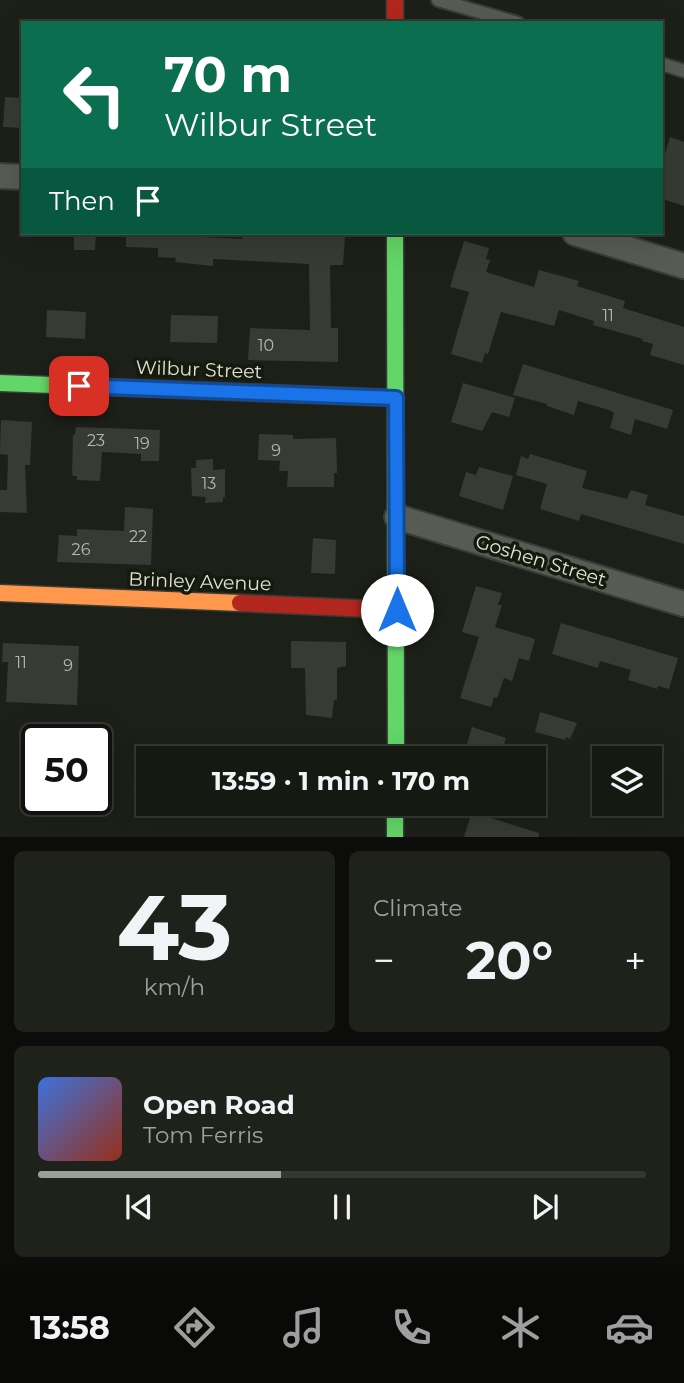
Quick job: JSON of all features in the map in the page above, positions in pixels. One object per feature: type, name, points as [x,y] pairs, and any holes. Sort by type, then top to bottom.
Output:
[{"type":"street","points":[[395,0],[395,21]]},
{"type":"street","points":[[0,176],[21,177]]},
{"type":"street","points":[[395,235],[396,746]]},
{"type":"street","points":[[582,235],[684,266]]},
{"type":"street","name":"Wilbur Street","points":[[0,383],[396,398]]},
{"type":"street","name":"Goshen Street","points":[[397,517],[684,604]]},
{"type":"street","name":"Brinley Avenue","points":[[0,593],[397,610]]},
{"type":"street","points":[[395,816],[395,837]]},
{"type":"lane","points":[[438,0],[511,21]]},
{"type":"lane","points":[[663,64],[684,71]]},
{"type":"building","points":[[5,97],[21,98],[21,128],[3,127]]},
{"type":"building","points":[[670,137],[684,142],[684,206],[663,199],[663,161]]},
{"type":"building","points":[[74,235],[96,235],[95,250],[74,250]]},
{"type":"building","points":[[126,235],[242,239],[242,235],[345,237],[343,265],[330,265],[331,328],[338,328],[338,362],[248,360],[250,328],[310,330],[309,264],[213,259],[213,266],[175,262],[176,258],[158,257],[158,248],[126,247]]},
{"type":"building","points":[[464,241],[489,248],[486,259],[490,260],[486,272],[534,287],[539,270],[579,281],[577,286],[625,301],[623,308],[684,327],[684,365],[650,355],[653,344],[642,341],[643,339],[593,325],[594,321],[559,310],[554,326],[501,312],[488,354],[485,353],[482,363],[451,354],[469,292],[450,287]]},
{"type":"building","points":[[47,310],[86,312],[85,339],[46,337]]},
{"type":"building","points":[[171,315],[218,316],[217,343],[170,342]]},
{"type":"building","points":[[523,364],[673,410],[667,429],[635,419],[631,435],[610,428],[614,413],[609,410],[578,401],[574,415],[513,395]]},
{"type":"building","points":[[463,383],[515,398],[509,417],[492,412],[482,431],[451,422]]},
{"type":"building","points":[[1,420],[32,422],[30,465],[25,465],[27,513],[0,512],[0,490],[7,490],[8,455],[0,454]]},
{"type":"building","points":[[76,427],[160,430],[159,461],[141,461],[141,454],[102,452],[100,481],[77,480],[77,476],[72,473],[73,435]]},
{"type":"building","points":[[259,434],[293,435],[293,439],[336,438],[337,473],[334,473],[334,487],[287,487],[288,471],[279,471],[280,461],[258,460]]},
{"type":"building","points":[[530,454],[587,471],[582,488],[627,499],[631,490],[648,495],[645,505],[684,516],[684,544],[581,514],[579,521],[540,509],[547,484],[516,475],[521,456],[528,459]]},
{"type":"building","points":[[213,459],[213,470],[225,469],[225,497],[223,502],[205,503],[206,497],[192,496],[191,468],[196,468],[196,460]]},
{"type":"building","points":[[479,467],[513,476],[503,510],[459,496],[466,472],[476,475]]},
{"type":"building","points":[[125,507],[153,509],[151,565],[57,562],[59,535],[77,536],[77,529],[124,531]]},
{"type":"building","points":[[313,538],[336,540],[335,574],[311,573]]},
{"type":"building","points":[[476,586],[502,593],[498,605],[502,605],[495,627],[535,639],[529,661],[519,658],[512,681],[504,678],[491,707],[460,698],[479,637],[462,632]]},
{"type":"building","points":[[561,623],[678,658],[669,689],[658,686],[657,689],[628,680],[631,670],[600,661],[598,668],[552,654]]},
{"type":"building","points":[[291,641],[346,642],[346,666],[337,668],[337,700],[334,700],[332,718],[306,715],[305,668],[291,668]]},
{"type":"building","points":[[3,643],[79,646],[77,705],[6,702],[8,662],[2,662]]},
{"type":"building","points":[[540,712],[577,723],[570,739],[535,732]]},
{"type":"building","points":[[472,727],[506,738],[504,746],[466,746]]},
{"type":"building","points":[[471,816],[484,816],[539,833],[539,837],[464,837]]},
{"type":"traffic: fast","points":[[395,235],[396,746]]},
{"type":"traffic: fast","points":[[0,383],[396,398]]},
{"type":"traffic: fast","points":[[395,816],[395,837]]},
{"type":"traffic: slow","points":[[0,593],[240,603]]},
{"type":"traffic: jam","points":[[395,0],[395,21]]},
{"type":"traffic: jam","points":[[240,603],[397,610]]},
{"type":"route","points":[[79,386],[396,398],[397,610]]}]
